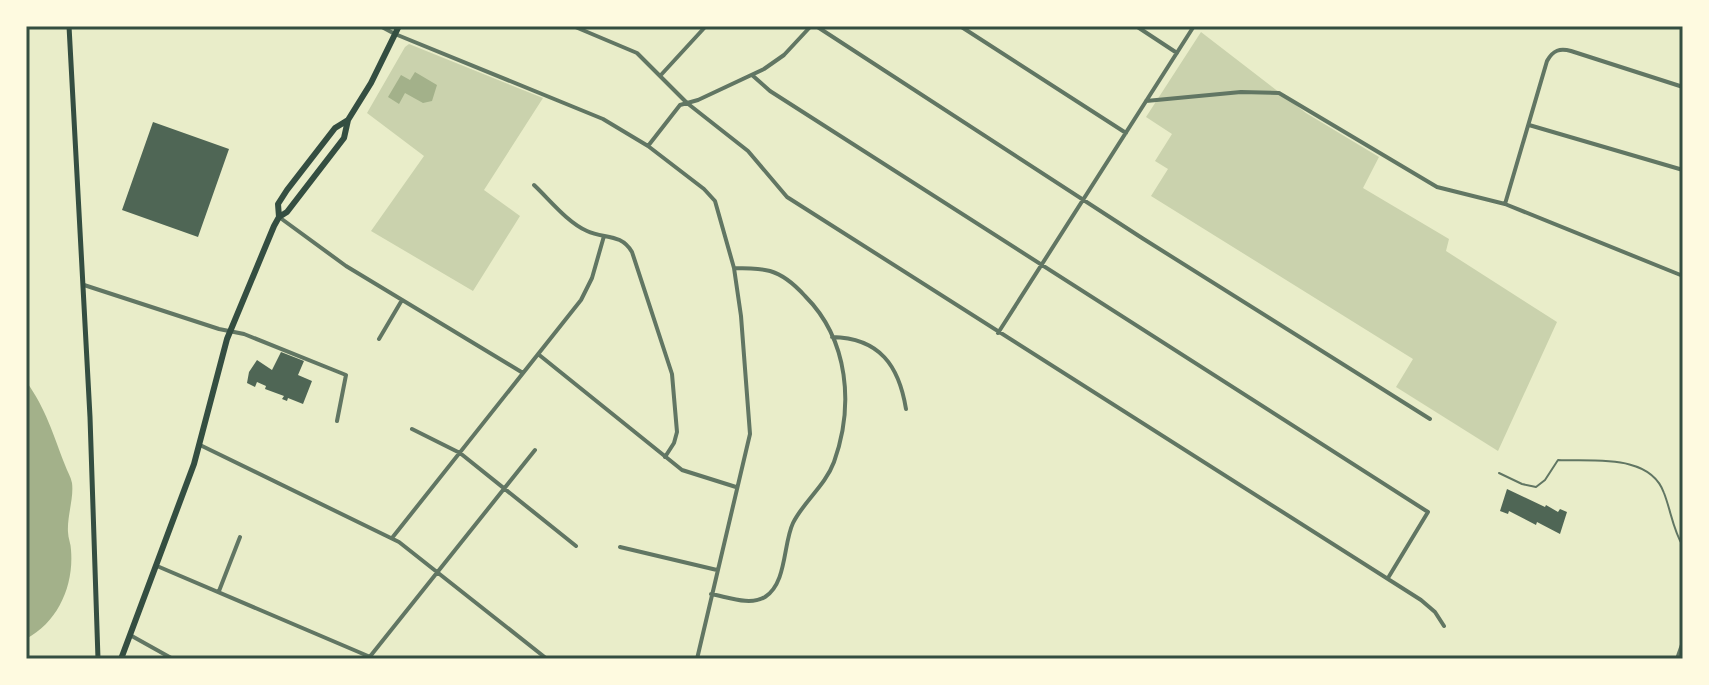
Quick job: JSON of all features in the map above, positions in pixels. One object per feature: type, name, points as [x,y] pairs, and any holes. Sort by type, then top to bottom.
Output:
[{"type":"highway","points":[[279,217],[287,212],[344,138],[348,120],[371,83],[399,26]]},
{"type":"highway","points":[[121,659],[200,444],[231,332],[279,217],[278,204],[335,128],[348,120]]},
{"type":"main road","points":[[69,26],[94,501],[96,658]]},
{"type":"street","points":[[380,26],[589,112],[648,146],[713,198],[734,268],[750,434],[697,659]]},
{"type":"street","points":[[573,26],[637,53],[687,103],[748,151],[787,197],[1387,578],[1424,603],[1444,626]]},
{"type":"street","points":[[660,76],[706,26]]},
{"type":"street","points":[[648,146],[680,105],[752,75],[784,55],[814,26],[1430,419]]},
{"type":"street","points":[[960,26],[1126,133]]},
{"type":"street","points":[[1136,26],[1177,53]]},
{"type":"street","points":[[998,333],[1194,26]]},
{"type":"street","points":[[1505,204],[1547,61],[1554,51],[1571,51],[1683,87]]},
{"type":"street","points":[[752,75],[770,91],[1040,267],[1428,512],[1387,578]]},
{"type":"street","points":[[1146,101],[1241,92],[1277,92],[1437,187],[1505,204],[1683,276]]},
{"type":"street","points":[[1529,125],[1683,170]]},
{"type":"street","points":[[534,185],[580,227],[620,239],[632,252],[670,364],[677,432],[665,457]]},
{"type":"street","points":[[279,217],[346,266],[524,373]]},
{"type":"street","points":[[392,538],[585,292],[604,236]]},
{"type":"street","points":[[711,594],[746,601],[762,598],[772,591],[794,522],[831,470],[843,431],[846,407],[844,376],[832,337],[814,305],[787,279],[769,271],[734,268]]},
{"type":"street","points":[[84,285],[244,334],[346,375],[337,421]]},
{"type":"street","points":[[379,339],[402,300]]},
{"type":"street","points":[[832,337],[864,341],[884,356],[900,383],[906,409]]},
{"type":"street","points":[[538,354],[685,472],[737,487]]},
{"type":"street","points":[[412,429],[460,453],[576,546]]},
{"type":"street","points":[[200,444],[392,538],[547,659]]},
{"type":"street","points":[[156,566],[371,658],[535,450]]},
{"type":"street","points":[[219,591],[240,537]]},
{"type":"street","points":[[620,547],[717,570]]},
{"type":"street","points":[[130,635],[173,659]]},
{"type":"street","points":[[1677,659],[1683,642]]},
{"type":"lane","points":[[1499,473],[1536,487],[1545,480],[1558,460],[1630,464],[1646,470],[1662,487],[1683,546]]},
{"type":"shaded area","points":[[1201,32],[1306,113],[1379,157],[1363,188],[1449,239],[1446,251],[1557,322],[1498,451],[1396,387],[1413,359],[1151,196],[1168,169],[1155,161],[1172,134],[1146,117]]},
{"type":"shaded area","points":[[409,44],[543,98],[484,190],[520,216],[473,291],[371,231],[424,156],[367,113]]},
{"type":"shaded area","points":[[415,72],[437,85],[432,101],[423,103],[405,93],[399,104],[388,97],[401,75],[410,80]]},
{"type":"shaded area","points":[[26,381],[48,422],[71,478],[72,489],[68,526],[71,563],[67,589],[47,623],[26,639]]},
{"type":"building","points":[[153,122],[229,149],[198,237],[122,210]]},
{"type":"building","points":[[281,352],[304,361],[298,375],[312,381],[303,404],[282,399],[284,396],[265,389],[266,386],[257,382],[255,387],[247,383],[249,372],[257,360],[272,370]]},
{"type":"building","points":[[1507,489],[1558,512],[1560,509],[1567,512],[1560,534],[1509,511],[1508,514],[1500,511]]}]
